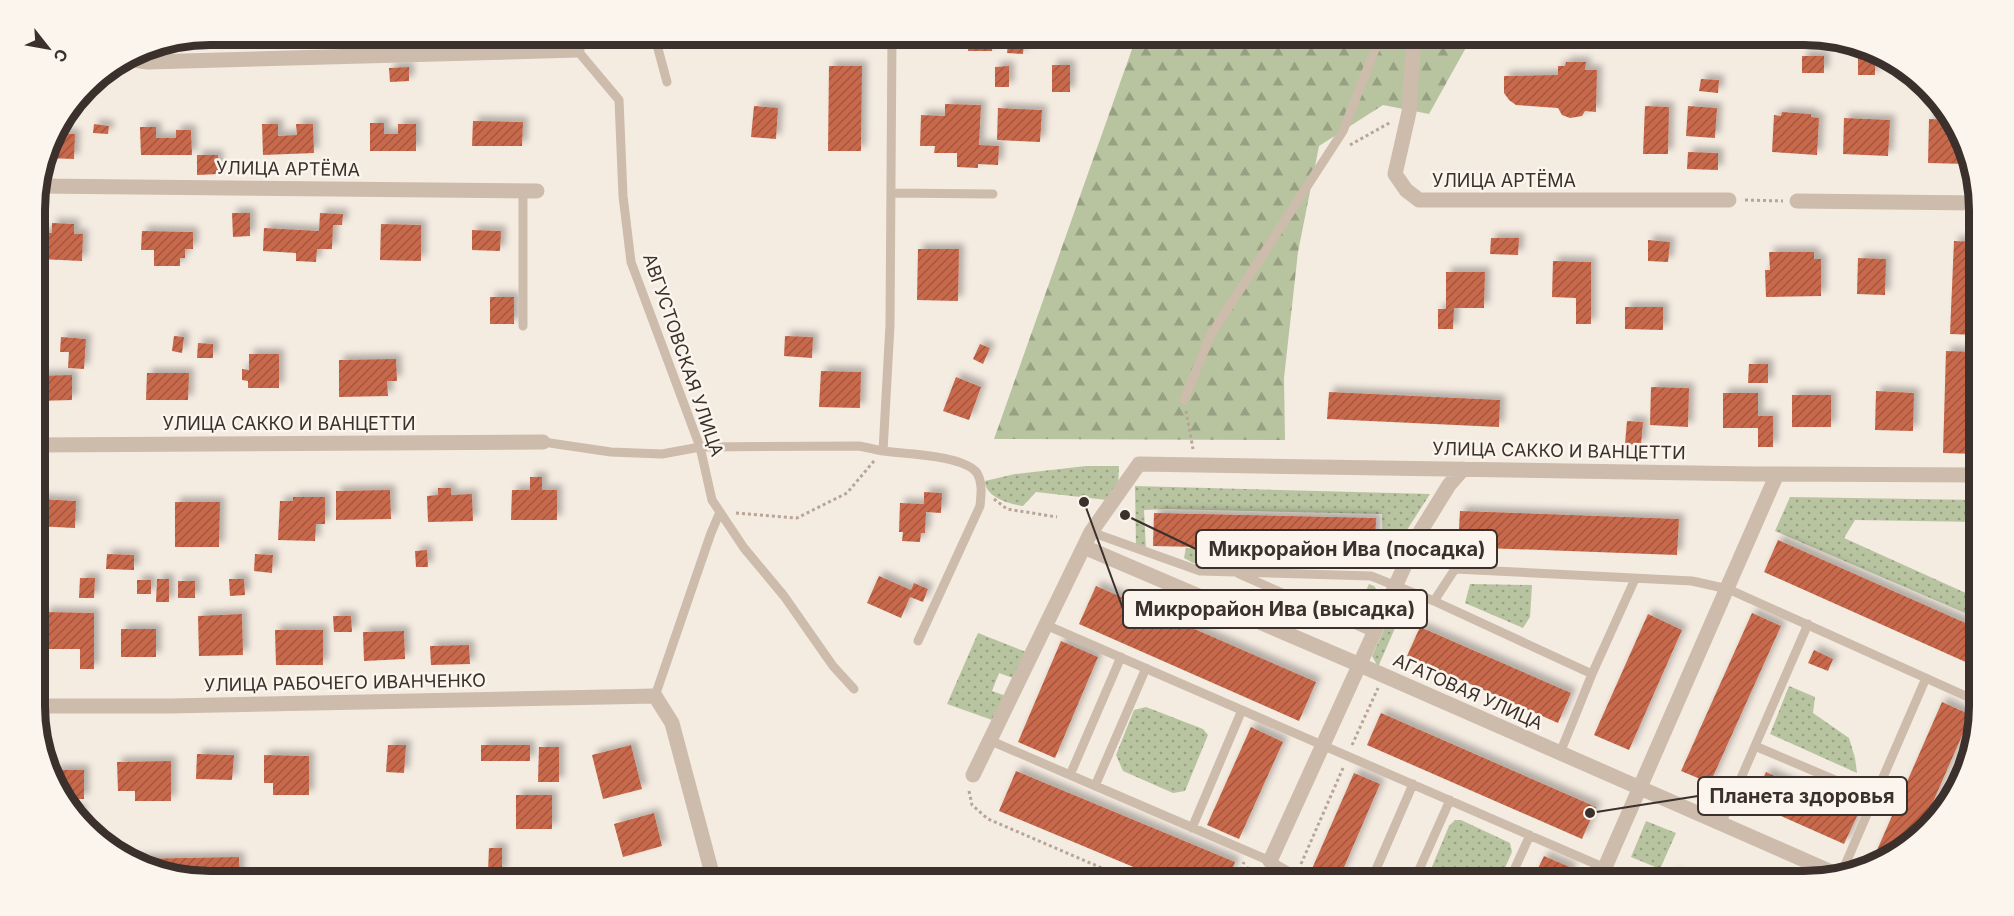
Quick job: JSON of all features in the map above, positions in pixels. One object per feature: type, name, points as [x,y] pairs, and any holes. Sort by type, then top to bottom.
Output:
[{"type":"street","points":[[141,61],[512,45]]},
{"type":"street","name":"УЛИЦА АРТЁМА","points":[[1413,45],[1409,112],[1395,174],[1406,190],[1419,200],[1730,200]]},
{"type":"street","name":"УЛИЦА АРТЁМА","points":[[47,186],[530,191]]},
{"type":"street","points":[[1797,201],[1969,203]]},
{"type":"street","name":"УЛИЦА САККО И ВАНЦЕТТИ","points":[[45,445],[543,442]]},
{"type":"street","name":"УЛИЦА САККО И ВАНЦЕТТИ","points":[[1091,532],[1139,464],[1969,475]]},
{"type":"street","points":[[1270,861],[1420,532],[1449,484],[1463,469]]},
{"type":"street","points":[[1604,871],[1777,474]]},
{"type":"street","points":[[973,775],[1091,532]]},
{"type":"street","name":"АГАТОВАЯ УЛИЦА","points":[[1084,547],[1360,665],[1826,869]]},
{"type":"street","points":[[655,696],[672,723],[711,871]]},
{"type":"street","name":"УЛИЦА РАБОЧЕГО ИВАНЧЕНКО","points":[[45,706],[169,706],[655,696]]},
{"type":"lane","name":"АВГУСТОВСКАЯ УЛИЦА","points":[[578,45],[619,100],[623,196],[631,262],[700,447],[712,501],[744,548],[784,596],[833,666],[854,688]]},
{"type":"lane","points":[[657,45],[667,82]]},
{"type":"lane","points":[[883,451],[890,325],[892,45]]},
{"type":"lane","points":[[1184,400],[1210,336],[1343,130],[1377,45]]},
{"type":"lane","points":[[523,326],[530,191]]},
{"type":"lane","points":[[891,193],[993,194]]},
{"type":"lane","points":[[543,442],[611,452],[652,454],[700,447],[859,446],[956,460],[968,464],[978,475],[982,489],[980,506],[918,641]]},
{"type":"lane","points":[[655,696],[720,512]]},
{"type":"lane","points":[[1091,532],[1200,571],[1371,576],[1434,601],[1592,674]]},
{"type":"lane","points":[[1434,601],[1455,569],[1692,581],[1728,589],[1969,697]]},
{"type":"lane","points":[[1233,572],[1374,633]]},
{"type":"lane","points":[[1560,753],[1592,674],[1635,579]]},
{"type":"lane","points":[[1721,824],[1808,624]]},
{"type":"lane","points":[[1046,625],[1530,835],[1595,871]]},
{"type":"lane","points":[[1070,775],[1121,657]]},
{"type":"lane","points":[[1095,786],[1146,668]]},
{"type":"lane","points":[[1845,865],[1926,678]]},
{"type":"lane","points":[[1192,828],[1242,710]]},
{"type":"lane","points":[[989,740],[1270,861],[1288,871]]},
{"type":"lane","points":[[1755,746],[1875,797]]},
{"type":"lane","points":[[1375,871],[1413,784]]},
{"type":"lane","points":[[1418,871],[1449,800]]},
{"type":"lane","points":[[1514,871],[1530,835]]},
{"type":"path","points":[[1325,159],[1409,112]]},
{"type":"path","points":[[1730,200],[1797,201]]},
{"type":"path","points":[[1184,400],[1196,464]]},
{"type":"path","points":[[720,512],[797,518],[847,494],[883,451]]},
{"type":"path","points":[[982,489],[1007,509],[1057,517]]},
{"type":"path","points":[[973,775],[968,789],[972,805],[988,819],[1109,871]]},
{"type":"path","points":[[1241,871],[1249,852]]},
{"type":"green space","points":[[1133,45],[1467,45],[1429,114],[1383,105],[1319,146],[1298,252],[1284,378],[1285,440],[994,439]]},
{"type":"green space","points":[[1086,466],[1119,466],[1118,486],[1107,500],[1036,492],[1023,506],[1011,504],[993,495],[986,487],[985,481],[1015,474]]},
{"type":"green space","points":[[1135,486],[1430,494],[1405,533],[1393,566],[1376,566],[1383,547],[1382,514],[1144,510],[1146,550],[1136,547]]},
{"type":"green space","points":[[1790,497],[1969,500],[1969,522],[1855,520],[1844,538],[1969,594],[1969,615],[1775,531]]},
{"type":"green space","points":[[1186,548],[1235,549],[1233,566],[1193,563],[1184,558]]},
{"type":"green space","points":[[1369,584],[1374,586],[1379,593],[1367,618],[1354,618]]},
{"type":"green space","points":[[1470,584],[1532,585],[1530,617],[1523,628],[1465,603]]},
{"type":"green space","points":[[1400,602],[1406,603],[1378,667],[1372,656],[1395,605]]},
{"type":"green space","points":[[978,633],[1026,652],[1013,678],[999,673],[992,691],[1006,696],[995,721],[947,704]]},
{"type":"green space","points":[[1789,686],[1815,697],[1813,713],[1849,738],[1857,773],[1770,734]]},
{"type":"green space","points":[[1146,707],[1203,729],[1208,735],[1185,791],[1173,793],[1123,771],[1116,755],[1134,710]]},
{"type":"green space","points":[[1455,820],[1461,820],[1510,843],[1512,852],[1503,871],[1430,871],[1449,826]]},
{"type":"green space","points":[[1646,821],[1676,833],[1660,869],[1631,857]]},
{"type":"green space","points":[[1247,866],[1259,871],[1245,871]]},
{"type":"building","points":[[968,45],[993,45],[992,51],[968,51]]},
{"type":"building","points":[[1008,45],[1024,45],[1023,54],[1007,53]]},
{"type":"building","points":[[1802,56],[1824,56],[1824,73],[1802,73]]},
{"type":"building","points":[[1858,56],[1875,62],[1875,75],[1858,75]]},
{"type":"building","points":[[1566,62],[1586,62],[1585,70],[1597,70],[1596,112],[1585,111],[1582,116],[1570,118],[1562,115],[1558,108],[1516,105],[1504,93],[1504,76],[1558,75],[1558,66],[1565,66]]},
{"type":"building","points":[[1052,65],[1070,65],[1070,92],[1052,92]]},
{"type":"building","points":[[829,66],[862,66],[861,151],[828,151]]},
{"type":"building","points":[[1009,66],[1009,87],[995,87],[995,67]]},
{"type":"building","points":[[409,67],[409,81],[390,82],[389,68]]},
{"type":"building","points":[[1701,79],[1719,80],[1718,93],[1699,91]]},
{"type":"building","points":[[945,104],[981,105],[979,145],[999,146],[998,165],[978,164],[978,168],[957,167],[957,153],[934,153],[935,146],[920,146],[921,115],[945,116]]},
{"type":"building","points":[[754,106],[778,108],[776,139],[751,137]]},
{"type":"building","points":[[1645,106],[1669,107],[1668,154],[1643,154]]},
{"type":"building","points":[[1688,106],[1717,108],[1715,138],[1686,136]]},
{"type":"building","points":[[998,108],[1042,110],[1040,142],[997,140]]},
{"type":"building","points":[[1782,112],[1811,114],[1811,117],[1819,118],[1817,155],[1772,152],[1774,115],[1781,116]]},
{"type":"building","points":[[1844,118],[1890,120],[1888,156],[1843,154]]},
{"type":"building","points":[[1929,119],[1941,120],[1962,164],[1928,163]]},
{"type":"building","points":[[473,121],[523,122],[522,146],[472,146]]},
{"type":"building","points":[[370,123],[384,123],[384,134],[398,134],[398,124],[416,124],[416,151],[370,151]]},
{"type":"building","points":[[94,124],[109,126],[108,134],[93,133]]},
{"type":"building","points":[[262,124],[278,124],[278,136],[297,135],[296,124],[313,124],[314,153],[263,155]]},
{"type":"building","points":[[140,127],[156,127],[156,138],[176,138],[176,130],[191,130],[192,155],[141,155]]},
{"type":"building","points":[[64,133],[75,134],[74,159],[54,158]]},
{"type":"building","points":[[1688,152],[1718,153],[1718,170],[1687,169]]},
{"type":"building","points":[[197,155],[218,155],[218,174],[197,175]]},
{"type":"building","points":[[232,213],[250,213],[250,236],[233,237]]},
{"type":"building","points":[[320,213],[343,214],[342,225],[333,225],[332,249],[317,249],[316,262],[296,261],[296,253],[263,251],[264,228],[319,231]]},
{"type":"building","points":[[52,223],[74,224],[74,234],[83,234],[82,261],[45,259],[45,232],[52,233]]},
{"type":"building","points":[[381,224],[421,225],[421,261],[380,260]]},
{"type":"building","points":[[472,230],[501,231],[500,251],[472,250]]},
{"type":"building","points":[[142,231],[193,232],[193,249],[185,249],[185,258],[180,258],[180,266],[154,266],[154,250],[141,250]]},
{"type":"building","points":[[1491,238],[1519,238],[1518,255],[1490,254]]},
{"type":"building","points":[[1648,240],[1670,242],[1668,262],[1648,261]]},
{"type":"building","points":[[1954,241],[1969,242],[1969,335],[1950,334]]},
{"type":"building","points":[[918,249],[959,249],[958,301],[917,300]]},
{"type":"building","points":[[1769,252],[1814,252],[1814,259],[1821,259],[1821,296],[1766,297],[1765,270],[1770,270]]},
{"type":"building","points":[[1858,258],[1886,259],[1885,295],[1857,294]]},
{"type":"building","points":[[1553,261],[1591,262],[1591,324],[1576,324],[1576,298],[1552,297]]},
{"type":"building","points":[[1446,272],[1485,272],[1484,308],[1454,308],[1453,329],[1438,329],[1438,309],[1446,309]]},
{"type":"building","points":[[490,297],[514,297],[514,324],[490,324]]},
{"type":"building","points":[[1625,307],[1663,307],[1663,330],[1625,329]]},
{"type":"building","points":[[174,336],[184,337],[182,353],[172,351]]},
{"type":"building","points":[[785,336],[813,337],[812,358],[784,356]]},
{"type":"building","points":[[61,337],[86,339],[84,369],[68,368],[69,352],[60,352]]},
{"type":"building","points":[[198,343],[213,344],[213,358],[197,358]]},
{"type":"building","points":[[980,344],[990,348],[983,364],[973,359]]},
{"type":"building","points":[[1946,351],[1969,352],[1969,454],[1943,453]]},
{"type":"building","points":[[249,354],[279,354],[279,388],[248,388],[248,381],[242,380],[242,369],[249,370]]},
{"type":"building","points":[[396,359],[397,381],[387,381],[388,396],[339,397],[339,360]]},
{"type":"building","points":[[1749,364],[1768,364],[1768,383],[1748,383]]},
{"type":"building","points":[[821,371],[861,372],[860,408],[819,407]]},
{"type":"building","points":[[147,373],[189,373],[188,400],[146,400]]},
{"type":"building","points":[[72,375],[72,400],[45,401],[45,376]]},
{"type":"building","points":[[956,377],[981,387],[969,420],[943,411]]},
{"type":"building","points":[[1651,387],[1689,388],[1688,427],[1650,425]]},
{"type":"building","points":[[1876,391],[1914,393],[1913,431],[1875,430]]},
{"type":"building","points":[[1329,392],[1500,400],[1499,427],[1327,419]]},
{"type":"building","points":[[1723,393],[1758,393],[1758,416],[1773,416],[1773,447],[1758,447],[1758,428],[1723,428]]},
{"type":"building","points":[[1792,395],[1831,395],[1831,427],[1792,427]]},
{"type":"building","points":[[1627,421],[1643,422],[1641,445],[1625,444]]},
{"type":"building","points":[[530,477],[542,477],[542,490],[557,490],[557,520],[511,520],[512,490],[530,490]]},
{"type":"building","points":[[438,488],[451,488],[451,495],[472,494],[473,521],[428,522],[427,496],[438,495]]},
{"type":"building","points":[[390,490],[391,519],[336,520],[336,491]]},
{"type":"building","points":[[924,492],[942,493],[941,513],[926,512],[925,533],[921,533],[920,542],[902,541],[903,532],[899,532],[900,503],[924,504]]},
{"type":"building","points":[[293,497],[325,497],[325,524],[316,524],[315,541],[278,540],[280,501],[293,501]]},
{"type":"building","points":[[45,499],[76,501],[75,528],[45,526]]},
{"type":"building","points":[[175,502],[220,502],[219,547],[175,547]]},
{"type":"building","points":[[1460,511],[1679,519],[1677,555],[1458,547]]},
{"type":"building","points":[[1154,513],[1376,518],[1375,551],[1153,546]]},
{"type":"building","points":[[1778,540],[1969,625],[1969,664],[1764,572]]},
{"type":"building","points":[[427,550],[428,567],[416,567],[415,551]]},
{"type":"building","points":[[107,554],[134,555],[134,570],[106,569]]},
{"type":"building","points":[[255,554],[273,555],[272,573],[254,571]]},
{"type":"building","points":[[879,576],[911,590],[914,583],[928,589],[923,602],[910,597],[901,618],[867,603]]},
{"type":"building","points":[[80,578],[95,578],[94,598],[79,598]]},
{"type":"building","points":[[157,579],[169,579],[169,602],[156,602]]},
{"type":"building","points":[[229,579],[244,579],[245,595],[230,596]]},
{"type":"building","points":[[137,580],[151,580],[151,594],[137,594]]},
{"type":"building","points":[[178,581],[195,581],[195,598],[178,598]]},
{"type":"building","points":[[1096,586],[1316,682],[1299,721],[1079,624]]},
{"type":"building","points":[[45,612],[94,613],[94,669],[80,669],[80,649],[45,649]]},
{"type":"building","points":[[1752,613],[1781,626],[1710,783],[1681,771]]},
{"type":"building","points":[[242,614],[243,655],[199,656],[198,616]]},
{"type":"building","points":[[1648,614],[1682,630],[1629,750],[1594,735]]},
{"type":"building","points":[[333,616],[351,616],[352,632],[334,632]]},
{"type":"building","points":[[1420,627],[1571,693],[1558,723],[1407,656]]},
{"type":"building","points":[[121,629],[156,629],[156,657],[121,657]]},
{"type":"building","points":[[275,630],[323,630],[323,665],[276,665]]},
{"type":"building","points":[[404,631],[405,659],[364,661],[363,632]]},
{"type":"building","points":[[1061,641],[1098,657],[1055,758],[1018,742]]},
{"type":"building","points":[[469,645],[470,664],[431,665],[430,646]]},
{"type":"building","points":[[1814,650],[1833,659],[1828,671],[1808,663]]},
{"type":"building","points":[[1942,702],[1969,714],[1968,721],[1927,816],[1904,837],[1875,855]]},
{"type":"building","points":[[1381,713],[1596,807],[1582,839],[1367,745]]},
{"type":"building","points":[[1251,727],[1283,742],[1239,839],[1207,825]]},
{"type":"building","points":[[388,745],[406,745],[404,773],[386,772]]},
{"type":"building","points":[[481,745],[530,745],[530,761],[481,761]]},
{"type":"building","points":[[631,745],[642,789],[603,799],[592,755]]},
{"type":"building","points":[[539,747],[559,747],[559,782],[538,782]]},
{"type":"building","points":[[197,754],[234,755],[232,780],[196,779]]},
{"type":"building","points":[[264,755],[309,756],[309,795],[273,795],[273,783],[264,783]]},
{"type":"building","points":[[171,761],[171,801],[135,801],[135,791],[118,791],[117,762]]},
{"type":"building","points":[[58,770],[84,770],[84,799],[74,799]]},
{"type":"building","points":[[1016,771],[1235,862],[1231,871],[1143,871],[999,811]]},
{"type":"building","points":[[1766,772],[1858,814],[1844,844],[1752,803]]},
{"type":"building","points":[[1354,773],[1380,784],[1342,871],[1311,871]]},
{"type":"building","points":[[516,795],[552,795],[552,829],[516,829]]},
{"type":"building","points":[[654,813],[662,846],[623,857],[614,824]]},
{"type":"building","points":[[489,848],[502,848],[502,871],[488,871]]},
{"type":"building","points":[[1544,856],[1572,868],[1571,871],[1537,871]]},
{"type":"building","points":[[239,857],[240,871],[189,870],[149,859]]},
{"type":"place","name":"Микрорайон Ива (высадка)","points":[[1084,502]]},
{"type":"place","name":"Микрорайон Ива (посадка)","points":[[1125,515]]},
{"type":"place","name":"Планета здоровья","points":[[1590,813]]}]
